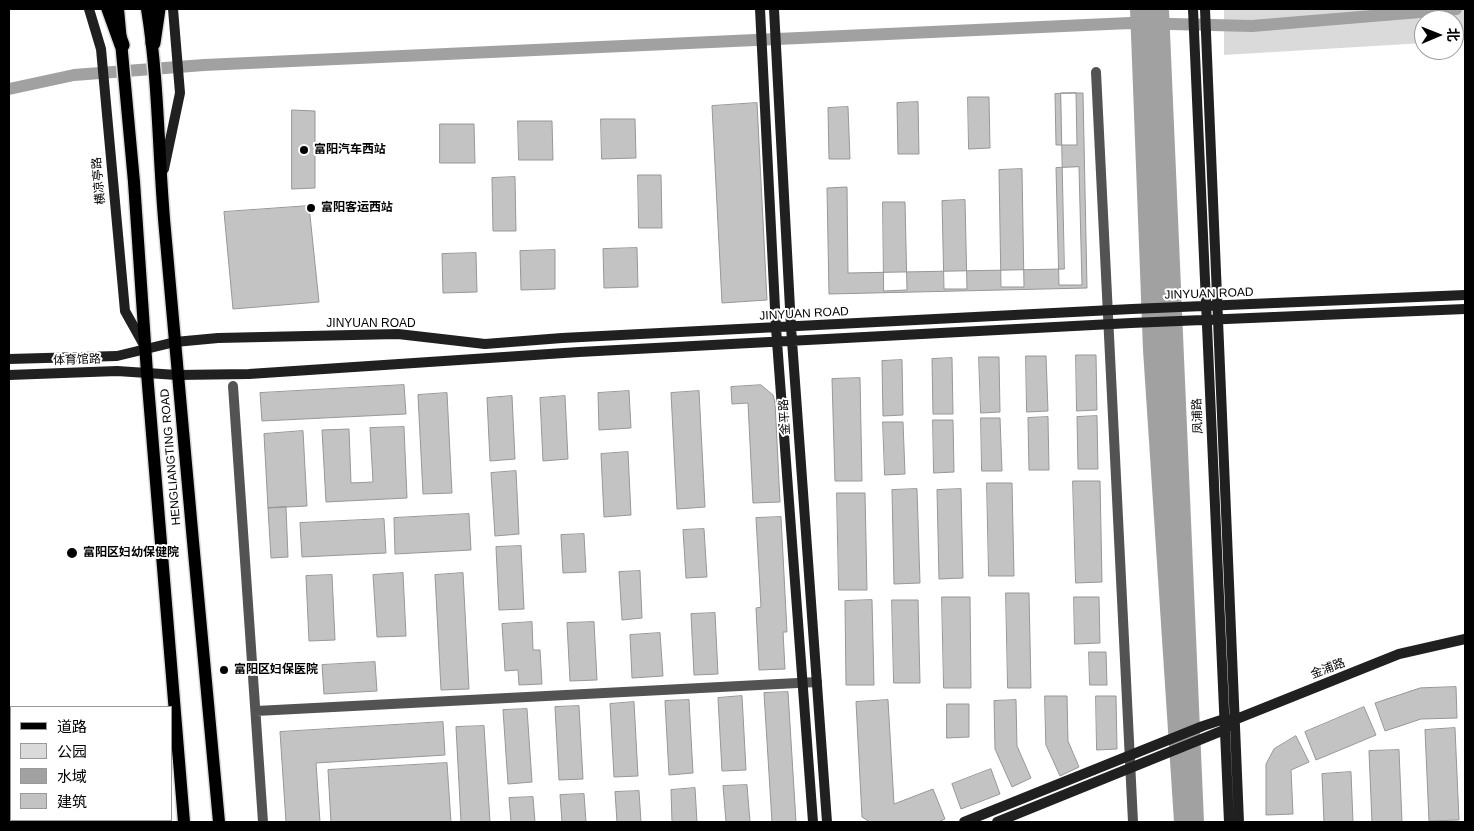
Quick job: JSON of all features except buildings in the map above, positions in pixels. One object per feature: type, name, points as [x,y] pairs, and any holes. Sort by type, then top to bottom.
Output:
[{"type":"highway","points":[[109,9],[122,45]]},
{"type":"highway","points":[[153,43],[158,9]]},
{"type":"main road","points":[[118,9],[122,45]]},
{"type":"main road","points":[[147,9],[153,43]]},
{"type":"main road","name":"HENGLIANGTING ROAD","points":[[153,43],[157,88],[160,185],[219,822]]},
{"type":"main road","name":"HENGLIANGTING ROAD","points":[[122,45],[184,822]]},
{"type":"street","name":"横凉亭路","points":[[89,9],[101,49],[125,311],[146,348]]},
{"type":"street","points":[[160,185],[180,93],[173,9]]},
{"type":"street","name":"凤浦路","points":[[1204,9],[1218,320],[1229,719]]},
{"type":"street","name":"金平路","points":[[760,11],[776,328],[813,822]]},
{"type":"street","name":"金平路","points":[[774,11],[791,327],[827,822]]},
{"type":"street","name":"凤浦路","points":[[1193,14],[1206,320],[1229,719],[1240,822]]},
{"type":"street","points":[[1096,72],[1132,822]]},
{"type":"street","name":"JINYUAN ROAD","points":[[146,348],[175,342],[218,338],[398,334],[485,344],[562,338],[1108,310],[1465,296]]},
{"type":"street","name":"JINYUAN ROAD","points":[[777,343],[1109,324],[1465,310]]},
{"type":"street","name":"体育馆路","points":[[9,375],[117,371],[177,375],[248,374],[579,352],[777,343]]},
{"type":"street","name":"体育馆路","points":[[9,359],[117,356],[146,348]]},
{"type":"street","points":[[233,386],[263,822]]},
{"type":"street","name":"金浦路","points":[[1129,756],[1203,726],[1229,719],[1399,654],[1465,639]]},
{"type":"street","points":[[256,711],[817,682]]},
{"type":"street","points":[[1229,719],[1224,730],[1229,822]]},
{"type":"street","points":[[997,822],[1224,730]]},
{"type":"street","points":[[964,822],[1129,756]]},
{"type":"green space","points":[[1224,9],[1465,9],[1465,40],[1464,10],[1414,10],[1414,44],[1224,55]]},
{"type":"water","points":[[1130,9],[1169,9],[1204,822],[1174,822],[1143,350]]},
{"type":"waterway","points":[[9,89],[74,75],[204,65],[1130,23],[1252,26],[1456,9]]},
{"type":"place","name":"富阳汽车西站","points":[[304,150]]},
{"type":"place","name":"富阳客运西站","points":[[311,208]]},
{"type":"place","name":"富阳区妇幼保健院","points":[[72,553]]},
{"type":"place","name":"富阳区妇保医院","points":[[224,670]]}]
